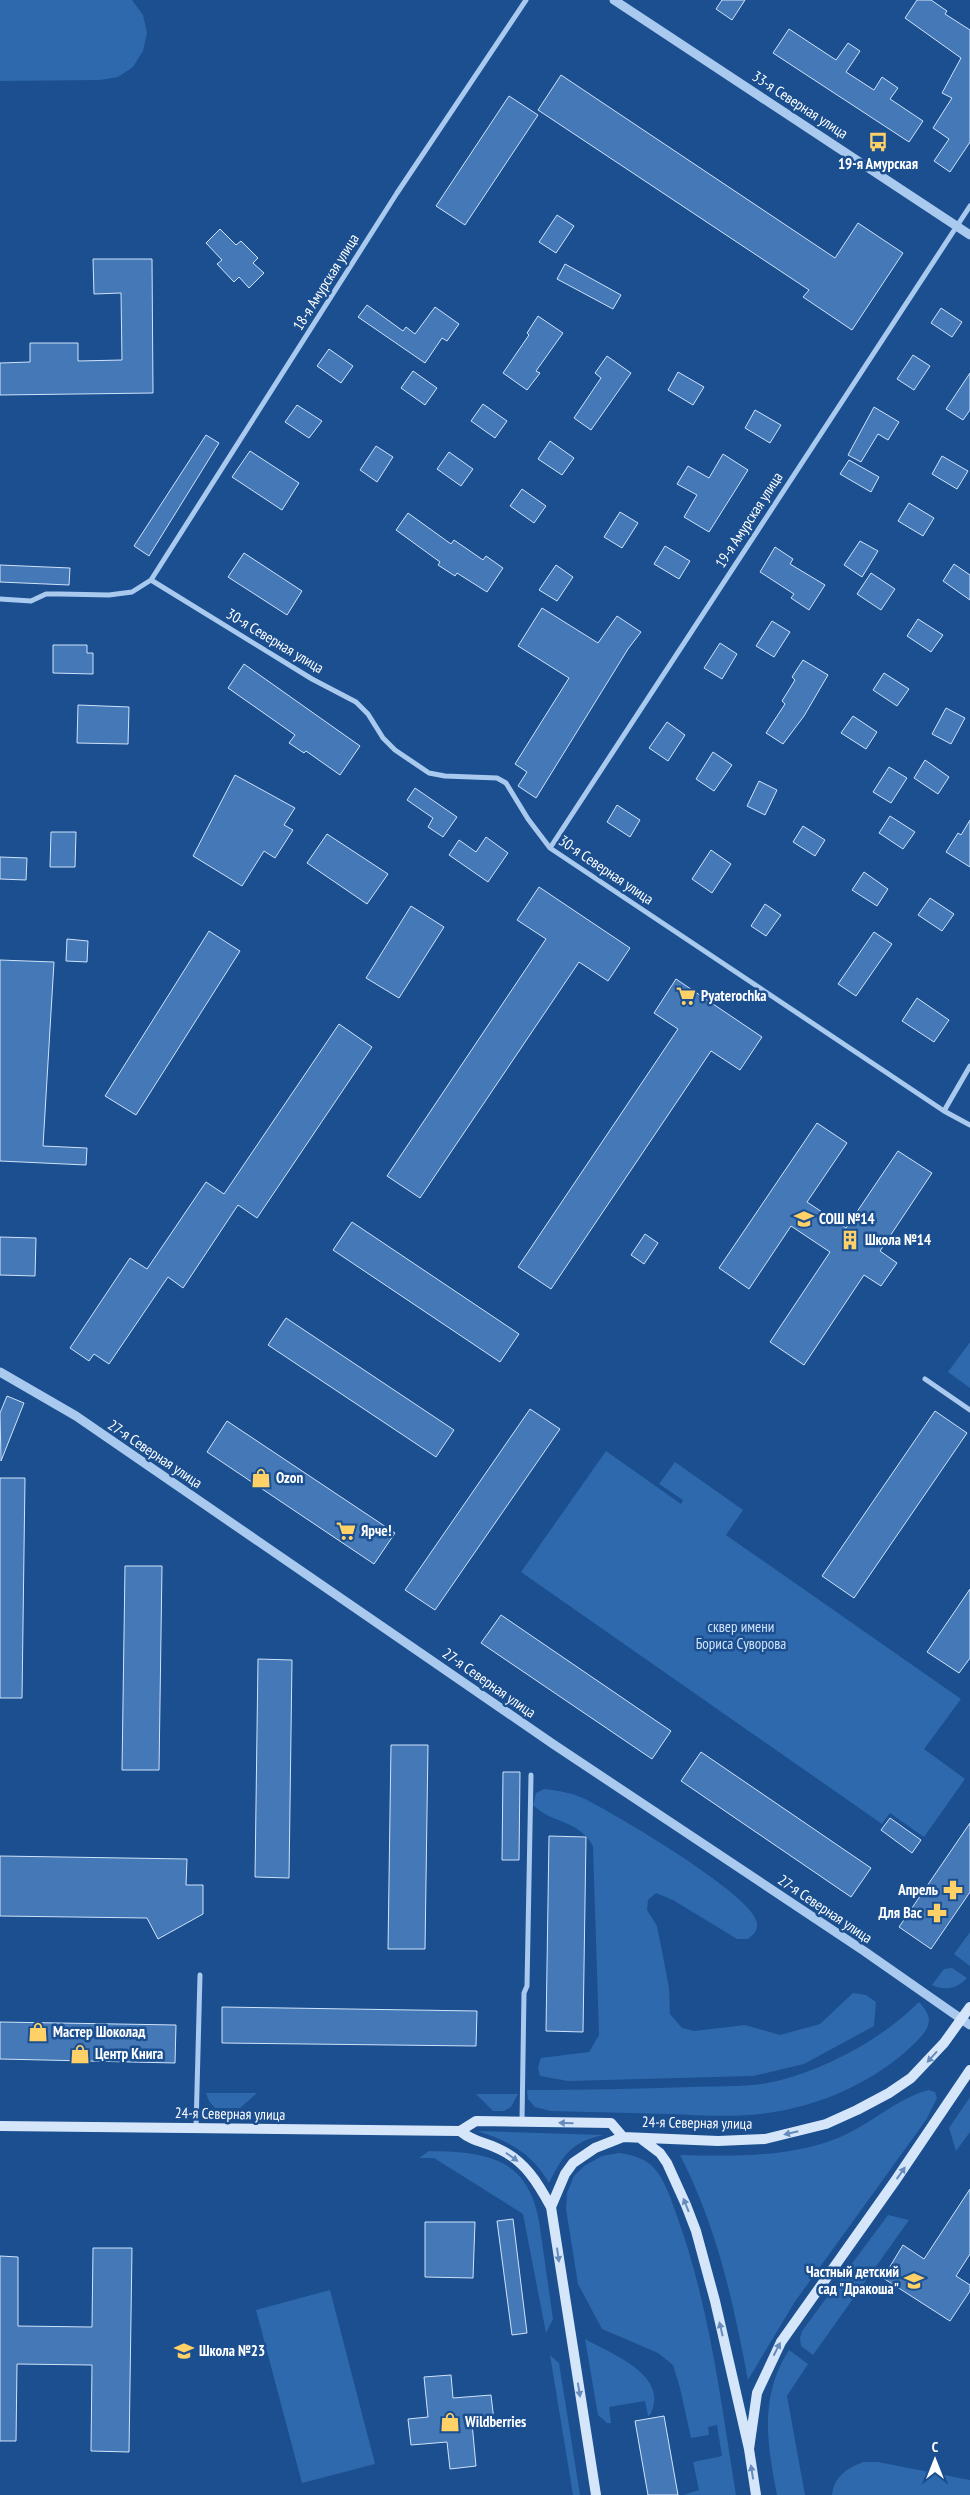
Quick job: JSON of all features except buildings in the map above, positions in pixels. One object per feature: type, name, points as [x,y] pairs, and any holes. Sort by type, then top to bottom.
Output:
[{"type":"main road","name":"24-я Северная улица","points":[[0,2126],[460,2131],[476,2121],[611,2124],[623,2137],[741,2141],[791,2134],[826,2124],[889,2093],[911,2078],[966,2022],[970,2007]]},
{"type":"main road","points":[[749,2449],[757,2393],[781,2342],[891,2187],[970,2070]]},
{"type":"main road","name":"24-я Северная улица","points":[[460,2131],[472,2140],[500,2149],[523,2166],[533,2176],[551,2207]]},
{"type":"main road","points":[[596,2495],[551,2207],[562,2180],[573,2163],[595,2148],[623,2137]]},
{"type":"main road","points":[[639,2138],[660,2153],[686,2204],[706,2266],[749,2449],[756,2495]]},
{"type":"street","name":"18-я Амурская улица","points":[[151,580],[397,193],[526,0]]},
{"type":"street","name":"33-я Северная улица","points":[[614,0],[970,235]]},
{"type":"street","name":"19-я Амурская улица","points":[[550,848],[970,206]]},
{"type":"street","points":[[0,599],[31,601],[46,594],[109,595],[132,592],[151,580]]},
{"type":"street","name":"30-я Северная улица","points":[[151,580],[312,680],[356,702],[368,714],[383,738],[395,750],[429,773],[445,776],[497,778],[506,783],[528,819],[550,848],[944,1111],[970,1125]]},
{"type":"street","points":[[944,1111],[970,1066]]},
{"type":"street","name":"27-я Северная улица","points":[[0,1372],[76,1416],[553,1744],[856,1945],[966,2022]]},
{"type":"street","points":[[925,1379],[970,1410]]},
{"type":"street","points":[[522,2122],[524,1993],[528,1986],[531,1775]]},
{"type":"street","points":[[196,2128],[200,1975]]},
{"type":"green space","points":[[0,0],[132,0],[143,15],[147,33],[143,51],[133,67],[118,77],[100,80],[0,81]]},
{"type":"green space","points":[[970,1342],[970,1388],[948,1372]]},
{"type":"green space","name":"сквер имени Бориса Суворова","points":[[606,1451],[681,1504],[683,1500],[659,1484],[675,1462],[743,1510],[726,1535],[961,1699],[924,1749],[965,1779],[924,1837],[890,1813],[882,1824],[521,1572]]},
{"type":"green space","points":[[544,1789],[580,1797],[623,1820],[709,1875],[750,1910],[757,1923],[756,1931],[748,1939],[737,1939],[673,1900],[656,1893],[648,1900],[647,1910],[657,1926],[661,1946],[669,1988],[670,2014],[682,2028],[694,2031],[745,2025],[780,2035],[820,2024],[853,1993],[866,1995],[876,2002],[874,2026],[804,2064],[753,2076],[568,2081],[540,2076],[538,2067],[541,2058],[589,2052],[599,2035],[593,1846],[580,1831],[548,1816],[533,1805],[536,1793]]},
{"type":"green space","points":[[970,1932],[970,1966],[954,1954]]},
{"type":"green space","points":[[952,1968],[967,1978],[959,1985],[951,1988],[932,1985],[944,1969]]},
{"type":"green space","points":[[919,2002],[927,2013],[929,2023],[924,2033],[898,2058],[859,2084],[838,2094],[794,2108],[771,2113],[728,2116],[551,2111],[535,2107],[528,2099],[527,2090],[736,2086],[770,2083],[800,2074],[855,2050],[889,2028]]},
{"type":"green space","points":[[929,2090],[935,2092],[937,2098],[926,2120],[794,2303],[748,2380],[730,2293],[714,2237],[693,2182],[680,2155],[760,2154],[819,2145],[849,2133],[906,2099]]},
{"type":"green space","points":[[206,2093],[257,2093],[240,2108],[215,2108],[209,2101]]},
{"type":"green space","points":[[476,2094],[518,2094],[511,2107],[504,2111],[493,2111]]},
{"type":"green space","points":[[970,2097],[970,2132],[956,2151],[949,2128]]},
{"type":"green space","points":[[477,2131],[604,2135],[576,2145],[564,2157],[549,2183],[535,2164],[519,2150],[499,2139]]},
{"type":"green space","points":[[429,2151],[469,2153],[501,2162],[514,2171],[525,2183],[533,2200],[539,2221],[553,2319],[546,2333],[523,2214],[434,2158],[419,2158]]},
{"type":"green space","points":[[619,2153],[638,2158],[654,2168],[665,2186],[678,2219],[689,2253],[706,2321],[736,2495],[683,2495],[699,2490],[693,2462],[722,2456],[717,2425],[708,2427],[709,2435],[691,2438],[673,2365],[658,2353],[602,2329],[578,2284],[566,2209],[567,2193],[574,2176],[584,2166],[602,2156]]},
{"type":"green space","points":[[888,2215],[909,2220],[813,2355],[801,2346],[800,2338],[802,2331]]},
{"type":"green space","points":[[330,2290],[375,2464],[302,2483],[256,2310]]},
{"type":"green space","points":[[585,2339],[623,2359],[646,2377],[652,2388],[654,2401],[650,2415],[648,2416],[645,2401],[609,2407],[611,2423],[607,2423],[598,2415]]},
{"type":"green space","points":[[789,2350],[808,2364],[787,2396],[805,2495],[777,2495],[768,2439],[769,2403],[773,2385],[779,2367]]},
{"type":"green space","points":[[550,2355],[559,2363],[580,2495],[573,2495]]},
{"type":"green space","points":[[863,2462],[878,2462],[970,2480],[970,2495],[832,2495],[838,2478],[852,2467]]},
{"type":"place","name":"19-я Амурская","points":[[878,142]]},
{"type":"place","name":"Pyaterochka","points":[[686,996]]},
{"type":"place","name":"СОШ №14","points":[[804,1219]]},
{"type":"place","name":"Школа №14","points":[[850,1240]]},
{"type":"place","name":"Ozon","points":[[261,1478]]},
{"type":"place","name":"Ярче!","points":[[346,1531]]},
{"type":"place","name":"Апрель","points":[[953,1890]]},
{"type":"place","name":"Для Вас","points":[[937,1913]]},
{"type":"place","name":"Мастер Шоколад","points":[[38,2032]]},
{"type":"place","name":"Центр Книга","points":[[80,2054]]},
{"type":"place","name":"Частный детский сад \"Дракоша\"","points":[[914,2281]]},
{"type":"place","name":"Школа №23","points":[[184,2351]]},
{"type":"place","name":"Wildberries","points":[[450,2422]]}]
